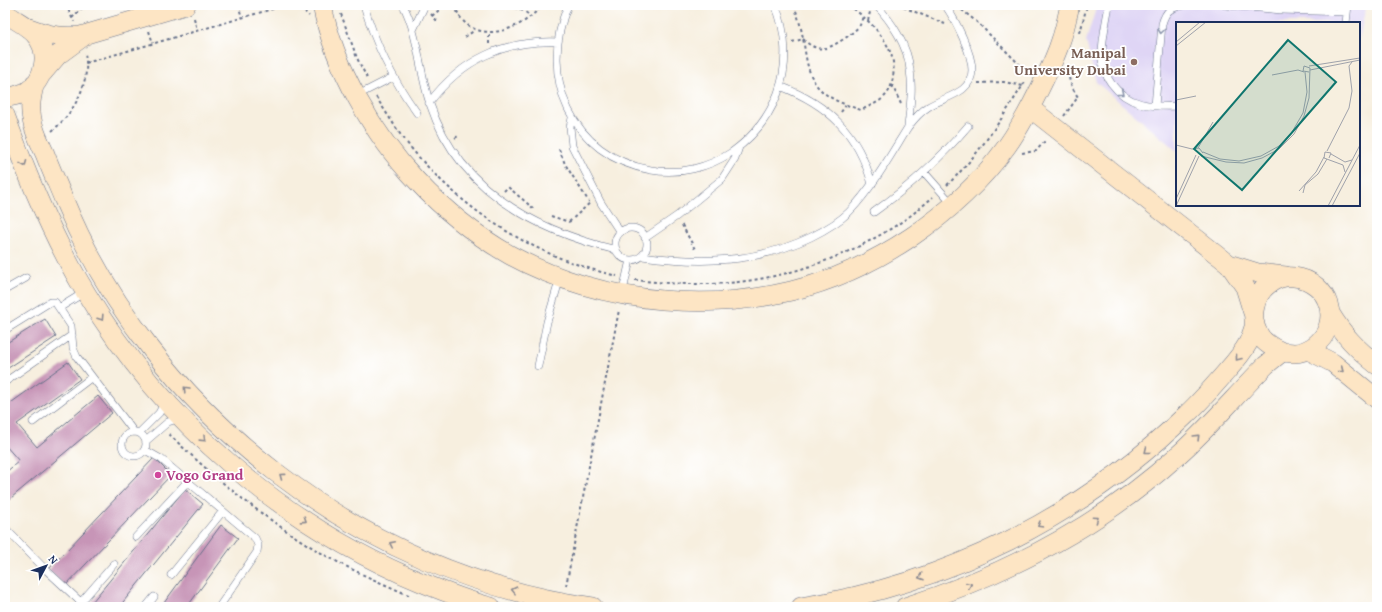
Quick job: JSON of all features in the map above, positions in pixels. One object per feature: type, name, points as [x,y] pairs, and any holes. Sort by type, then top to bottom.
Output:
[{"type":"street","points":[[14,20],[54,36],[67,38],[83,36],[186,5]]},
{"type":"street","points":[[331,7],[336,53],[364,92],[377,132],[404,167],[436,201],[471,230],[510,255],[560,278],[621,300],[642,299],[688,302],[723,302],[758,298],[793,291],[834,277],[860,266],[884,253],[920,230],[953,205],[982,176],[1002,152],[1029,89],[1061,40],[1070,5]]},
{"type":"street","points":[[14,20],[38,38],[43,50],[44,64],[32,96],[31,110],[35,131],[71,218],[108,287],[151,348],[175,378],[228,431],[257,456],[327,508],[370,534],[415,556],[461,574],[509,589],[557,601],[593,607]]},
{"type":"street","points":[[5,98],[16,96],[27,91],[58,55],[83,36]]},
{"type":"street","points":[[1029,89],[1056,128],[1229,264],[1245,287],[1260,336],[1270,346],[1282,352],[1295,353],[1308,350],[1320,341],[1328,328],[1330,313]]},
{"type":"street","points":[[5,115],[42,208],[59,246],[85,292],[126,353],[182,418],[250,481],[296,515],[327,535],[405,575],[446,592],[491,607]]},
{"type":"street","points":[[1229,264],[1258,273],[1303,278],[1317,286],[1326,298],[1330,313],[1338,327],[1348,340],[1377,365]]},
{"type":"street","points":[[801,607],[868,594],[949,568],[1014,539],[1062,512],[1108,481],[1157,442],[1212,389],[1248,343],[1254,318],[1255,302],[1264,289],[1277,279],[1287,276]]},
{"type":"street","points":[[1308,350],[1332,363],[1377,399]]},
{"type":"street","points":[[906,607],[1002,571],[1058,542],[1094,520],[1140,487],[1178,456],[1266,365],[1282,352]]},
{"type":"lane","points":[[364,5],[382,54],[393,77],[417,113]]},
{"type":"lane","points":[[403,5],[413,30],[429,103],[447,143],[459,161],[474,178],[496,197],[530,218],[558,232],[599,246],[616,250]]},
{"type":"lane","points":[[413,30],[425,5]]},
{"type":"lane","points":[[568,5],[560,28],[557,58],[560,89],[572,118],[582,132],[594,144],[608,154],[624,162],[646,169],[675,171],[692,169],[725,157],[739,147],[765,120],[774,104],[780,86],[785,58],[782,27],[775,5]]},
{"type":"lane","points":[[876,5],[885,15],[896,32],[910,69],[911,88],[908,126]]},
{"type":"lane","points":[[642,256],[646,244],[646,238],[643,234],[629,228],[620,232],[615,241],[616,250],[624,259],[636,259],[642,256],[701,261],[729,260],[781,249],[803,241],[819,233],[848,213],[872,184],[908,126],[921,112],[964,88],[969,83],[972,76],[972,69],[967,52],[952,15],[945,5]]},
{"type":"lane","points":[[1109,5],[1102,46],[1102,62],[1107,77],[1116,90],[1128,99],[1155,106],[1176,106]]},
{"type":"lane","points":[[1155,106],[1161,35],[1165,15],[1168,8],[1184,5]]},
{"type":"lane","points":[[1225,5],[1282,10],[1348,9],[1346,22]]},
{"type":"lane","points":[[429,103],[456,74],[471,63],[489,54],[515,45],[558,42]]},
{"type":"lane","points":[[364,92],[393,77]]},
{"type":"lane","points":[[780,86],[801,94],[836,120],[856,144],[866,163],[872,184]]},
{"type":"lane","points":[[572,118],[570,127],[572,146],[598,196],[620,232]]},
{"type":"lane","points":[[874,212],[891,200],[924,172],[968,126]]},
{"type":"lane","points":[[646,238],[677,216],[722,179],[735,158],[739,147]]},
{"type":"lane","points":[[924,172],[953,205]]},
{"type":"lane","points":[[621,300],[630,260]]},
{"type":"lane","points":[[5,290],[26,278]]},
{"type":"lane","points":[[538,366],[547,322],[560,278]]},
{"type":"lane","points":[[60,308],[85,292]]},
{"type":"lane","points":[[5,330],[52,302],[55,302],[71,326],[73,348],[77,357],[137,432],[143,436],[146,441],[145,450],[138,456],[129,456],[122,449],[125,435],[137,432],[159,413],[166,400]]},
{"type":"lane","points":[[5,382],[72,335]]},
{"type":"lane","points":[[33,422],[92,377]]},
{"type":"lane","points":[[146,441],[168,422],[182,418]]},
{"type":"lane","points":[[145,450],[161,459],[255,538],[258,545],[257,552],[218,607]]},
{"type":"lane","points":[[136,537],[188,481]]},
{"type":"lane","points":[[170,575],[223,511]]},
{"type":"lane","points":[[5,528],[42,567],[83,604],[114,564]]},
{"type":"lane","points":[[146,607],[154,597]]},
{"type":"path","points":[[72,18],[85,5]]},
{"type":"path","points":[[238,5],[242,17]]},
{"type":"path","points":[[86,63],[286,5]]},
{"type":"path","points":[[432,16],[445,5]]},
{"type":"path","points":[[455,5],[459,15],[469,27],[475,30],[495,32],[513,28],[525,21],[544,5]]},
{"type":"path","points":[[509,5],[517,10],[527,12],[530,16]]},
{"type":"path","points":[[794,5],[803,39],[804,52],[813,79],[823,92],[846,105],[861,110],[876,103],[885,96],[892,85],[894,72],[892,57],[885,40],[863,16],[849,5]]},
{"type":"path","points":[[898,5],[958,29]]},
{"type":"path","points":[[621,300],[674,284],[710,284],[745,281],[796,270],[826,261],[868,242],[911,215],[940,191],[961,172],[1029,89],[1031,73],[1023,68],[978,23],[956,5]]},
{"type":"path","points":[[1078,39],[1088,5]]},
{"type":"path","points":[[331,7],[357,58],[364,92],[390,121],[419,158],[448,188],[479,213],[504,230],[544,251],[588,268],[621,300]]},
{"type":"path","points":[[803,39],[815,47],[830,47],[851,34],[860,25],[863,16]]},
{"type":"path","points":[[465,37],[475,30]]},
{"type":"path","points":[[35,131],[43,127],[47,134],[62,120],[75,102],[85,80],[86,56],[83,36]]},
{"type":"path","points":[[1017,157],[1022,153],[1036,151],[1056,128],[1078,97],[1073,90],[1069,77],[1068,65],[1071,59]]},
{"type":"path","points":[[969,83],[1004,82],[1029,89]]},
{"type":"path","points":[[892,85],[899,102],[910,109]]},
{"type":"path","points":[[559,149],[565,164],[590,203]]},
{"type":"path","points":[[496,197],[508,187],[525,202],[540,212]]},
{"type":"path","points":[[558,232],[598,196]]},
{"type":"path","points":[[545,214],[568,222]]},
{"type":"path","points":[[677,216],[701,261]]},
{"type":"path","points":[[557,601],[560,586],[566,587],[621,300]]},
{"type":"shaded area","name":"Manipal University Dubai","points":[[1097,5],[1366,5],[1360,35],[1360,22],[1176,22],[1176,150],[1096,82],[1086,41]]},
{"type":"building","points":[[45,319],[56,337],[5,370],[5,344]]},
{"type":"building","points":[[68,362],[80,379],[17,424],[37,447],[98,396],[112,413],[5,503],[5,473],[19,461],[5,445],[5,407]]},
{"type":"building","points":[[154,458],[171,475],[65,586],[48,570]]},
{"type":"building","points":[[185,489],[203,504],[119,607],[98,607],[92,602]]},
{"type":"building","points":[[221,525],[238,538],[187,607],[161,607]]},
{"type":"place","name":"Manipal University Dubai","points":[[1134,62]]},
{"type":"place","name":"Vogo Grand","points":[[158,475]]}]
